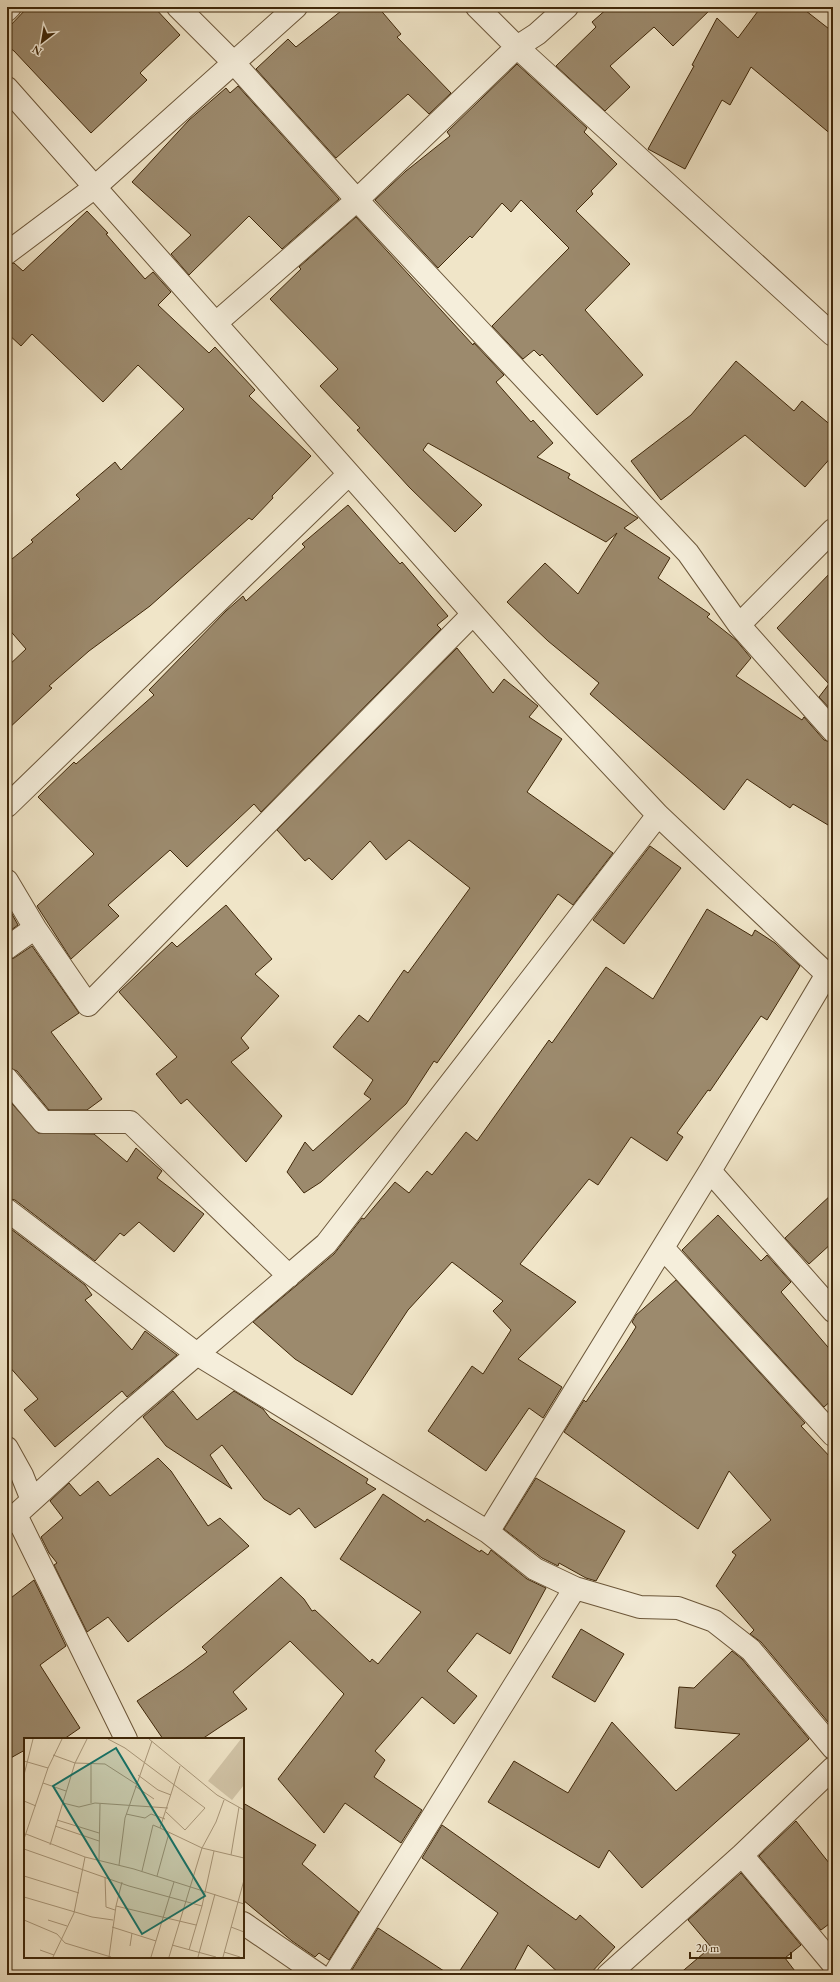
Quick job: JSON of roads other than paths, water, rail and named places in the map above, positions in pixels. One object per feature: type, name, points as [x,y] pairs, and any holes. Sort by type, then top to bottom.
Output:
[{"type":"street","points":[[7,10],[10,7]]},
{"type":"street","points":[[178,7],[234,63],[357,200],[688,553],[739,625],[833,731]]},
{"type":"street","points":[[7,253],[95,188],[296,7]]},
{"type":"street","points":[[477,7],[517,47],[833,335]]},
{"type":"street","points":[[216,323],[357,200],[517,47],[537,34],[567,7]]},
{"type":"street","points":[[7,88],[538,687],[658,815],[830,977],[488,1532]]},
{"type":"street","points":[[7,806],[349,474]]},
{"type":"street","points":[[739,625],[833,530]]},
{"type":"street","points":[[7,881],[35,928],[88,1005],[473,614]]},
{"type":"street","points":[[18,1513],[129,1412],[326,1244],[658,815]]},
{"type":"street","points":[[7,948],[35,928]]},
{"type":"street","points":[[7,1079],[43,1122],[130,1122],[288,1276]]},
{"type":"street","points":[[710,1171],[833,1311]]},
{"type":"street","points":[[7,1210],[197,1354],[488,1532],[535,1569],[575,1588],[640,1607],[678,1608],[714,1621],[751,1650],[833,1748]]},
{"type":"street","points":[[663,1248],[833,1435]]},
{"type":"street","points":[[7,1448],[22,1475],[18,1513],[126,1738]]},
{"type":"street","points":[[334,1975],[575,1588]]},
{"type":"street","points":[[608,1975],[742,1855],[833,1768]]},
{"type":"street","points":[[742,1855],[833,1964]]},
{"type":"street","points":[[244,1924],[319,1975]]}]
